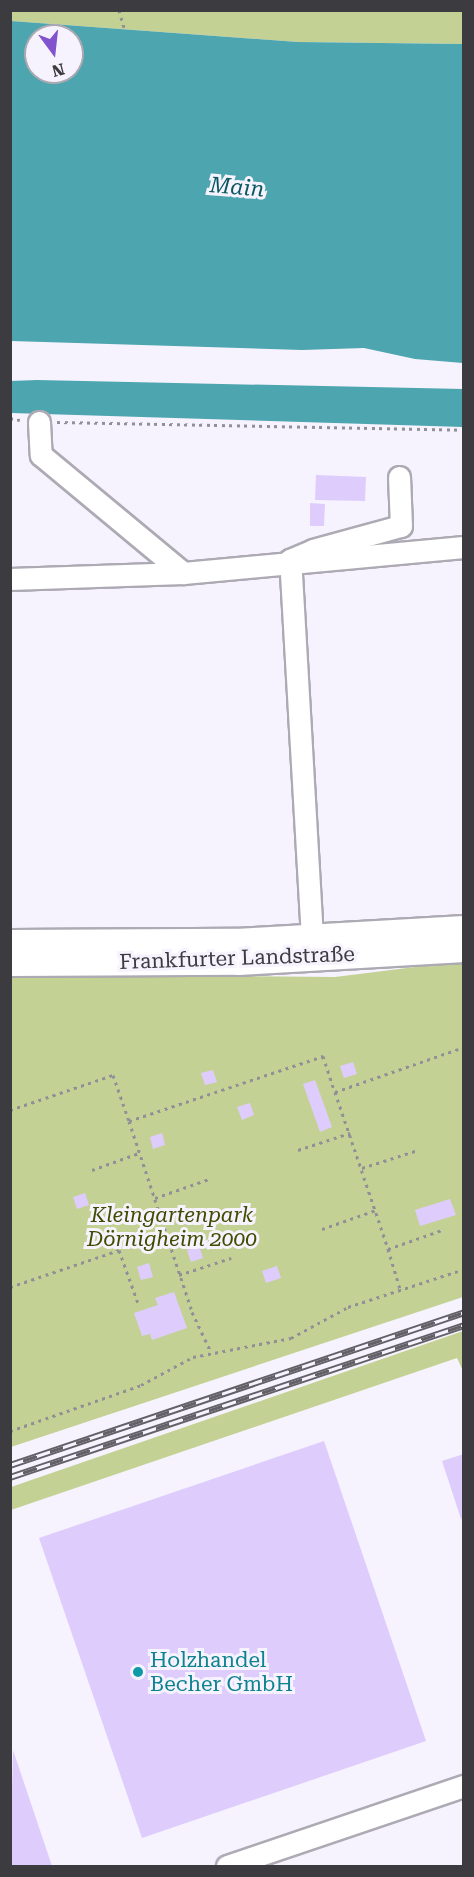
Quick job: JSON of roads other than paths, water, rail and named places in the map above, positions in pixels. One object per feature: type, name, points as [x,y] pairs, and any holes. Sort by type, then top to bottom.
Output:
[{"type":"main road","name":"Frankfurter Landstraße","points":[[10,943],[312,938],[464,929]]},
{"type":"main road","name":"Frankfurter Landstraße","points":[[10,962],[238,961],[464,948]]},
{"type":"street","points":[[39,422],[41,455],[183,573]]},
{"type":"street","points":[[290,561],[313,550],[401,526],[399,477]]},
{"type":"street","points":[[10,579],[183,573],[290,561],[464,547]]},
{"type":"street","points":[[290,561],[312,938]]},
{"type":"street","points":[[227,1866],[464,1786]]},
{"type":"water","name":"Main","points":[[11,21],[52,24],[24,24],[24,84],[84,84],[84,26],[298,42],[463,44],[463,363],[415,359],[364,348],[302,350],[11,341]]},
{"type":"water","points":[[10,381],[463,389],[463,427],[11,413]]},
{"type":"railway","points":[[10,1465],[464,1312]]},
{"type":"railway","points":[[10,1477],[464,1325]]},
{"type":"place","name":"Holzhandel Becher GmbH","points":[[138,1672]]},
{"type":"park label","name":"Kleingartenpark Dörnigheim 2000","points":[[172,1227]]}]
